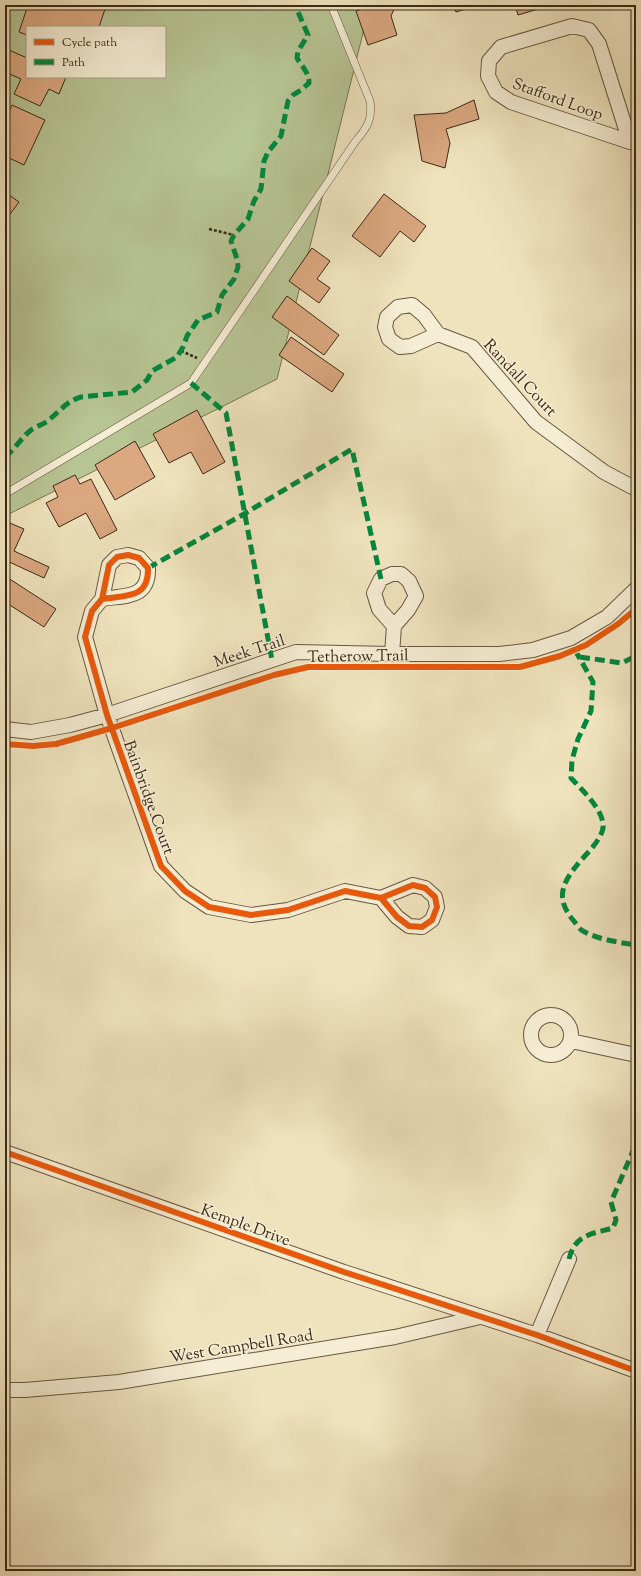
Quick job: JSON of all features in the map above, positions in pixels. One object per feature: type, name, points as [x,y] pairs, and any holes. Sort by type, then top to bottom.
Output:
[{"type":"street","name":"Stafford Loop","points":[[572,26],[589,30],[599,44],[633,142],[511,102],[496,92],[488,76],[489,61],[501,47],[572,26]]},
{"type":"street","name":"Randall Court","points":[[438,334],[472,348],[536,422],[604,472],[636,489]]},
{"type":"street","name":"Meek Trail","points":[[5,729],[31,732],[70,725],[107,715],[296,652],[499,654],[533,650],[571,638],[607,617],[636,589]]},
{"type":"street","name":"Bainbridge Court","points":[[102,599],[92,611],[85,637],[107,715],[161,866],[184,891],[209,907],[251,915],[288,910],[345,891],[382,898]]},
{"type":"street","points":[[392,654],[394,626]]},
{"type":"street","points":[[571,1041],[636,1055]]},
{"type":"street","name":"Kemple Drive","points":[[5,1152],[344,1272],[537,1335],[636,1371]]},
{"type":"street","points":[[537,1335],[569,1259]]},
{"type":"street","name":"West Campbell Road","points":[[5,1390],[25,1390],[119,1382],[395,1337],[480,1317]]},
{"type":"lane","points":[[5,494],[191,382],[364,132],[372,112],[370,101],[331,5]]},
{"type":"path","points":[[210,229],[234,235]]},
{"type":"path","points":[[180,352],[206,361]]},
{"type":"green space","points":[[5,5],[370,5],[277,379],[5,516]]},
{"type":"building","points":[[28,5],[106,6],[99,26],[26,26],[26,35],[19,32]]},
{"type":"building","points":[[374,5],[396,5],[391,16],[397,35],[368,45],[356,11]]},
{"type":"building","points":[[453,5],[479,5],[456,12]]},
{"type":"building","points":[[515,5],[552,5],[518,15]]},
{"type":"building","points":[[9,50],[26,58],[26,78],[66,78],[59,94],[49,89],[40,106],[14,94],[21,79],[5,72],[5,58]]},
{"type":"building","points":[[474,100],[479,119],[446,129],[450,143],[445,168],[422,161],[414,115],[446,113]]},
{"type":"building","points":[[12,105],[45,120],[24,165],[5,156],[5,120]]},
{"type":"building","points":[[5,192],[19,202],[5,221]]},
{"type":"building","points":[[384,194],[426,226],[414,242],[400,231],[380,257],[352,236]]},
{"type":"building","points":[[312,248],[330,261],[317,279],[330,288],[319,303],[289,281]]},
{"type":"building","points":[[287,296],[339,335],[324,355],[272,317]]},
{"type":"building","points":[[291,337],[344,374],[332,392],[279,355]]},
{"type":"building","points":[[197,410],[225,462],[203,474],[191,452],[169,463],[153,434]]},
{"type":"building","points":[[135,441],[155,477],[115,500],[95,465]]},
{"type":"building","points":[[75,475],[80,484],[91,479],[117,530],[100,539],[86,513],[59,527],[46,503],[58,497],[53,486]]},
{"type":"building","points":[[5,521],[24,529],[14,551],[49,567],[44,578],[5,560]]},
{"type":"building","points":[[5,576],[56,609],[44,627],[5,602]]},
{"type":"marked path","points":[[5,457],[31,430],[48,421],[64,406],[72,401],[81,397],[132,392],[147,380],[152,371],[177,357],[187,336],[198,320],[217,312],[222,295],[234,279],[238,267],[231,241],[234,235],[248,219],[254,201],[261,189],[264,161],[268,152],[281,136],[288,101],[293,95],[309,83],[307,73],[297,58],[298,51],[308,35],[298,12],[299,5]]},
{"type":"marked path","points":[[191,383],[226,413],[272,660]]},
{"type":"marked path","points":[[148,568],[244,514],[352,449],[381,579]]},
{"type":"marked path","points":[[575,650],[593,682],[591,711],[578,739],[572,760],[571,778],[597,808],[603,821],[603,828],[602,833],[596,843],[567,879],[563,892],[564,905],[583,931],[602,939],[636,945]]},
{"type":"marked path","points":[[580,657],[622,663],[636,656]]},
{"type":"marked path","points":[[569,1259],[575,1244],[585,1236],[613,1228],[616,1220],[611,1202],[636,1144]]},
{"type":"cycle path","points":[[102,599],[127,596],[140,590],[145,585],[148,568],[139,558],[128,555],[117,557],[109,565],[102,599],[92,611],[85,637],[107,715],[161,866],[185,891],[209,907],[251,915],[288,910],[345,891],[381,898],[413,885],[425,888],[435,897],[437,907],[432,920],[422,927],[409,926],[397,917],[381,898]]},
{"type":"cycle path","name":"Tetherow Trail","points":[[5,744],[33,746],[56,744],[112,728],[274,675],[308,667],[520,667],[560,656],[586,645],[618,624],[636,609]]},
{"type":"cycle path","points":[[5,1152],[344,1272],[537,1335],[636,1371]]}]
